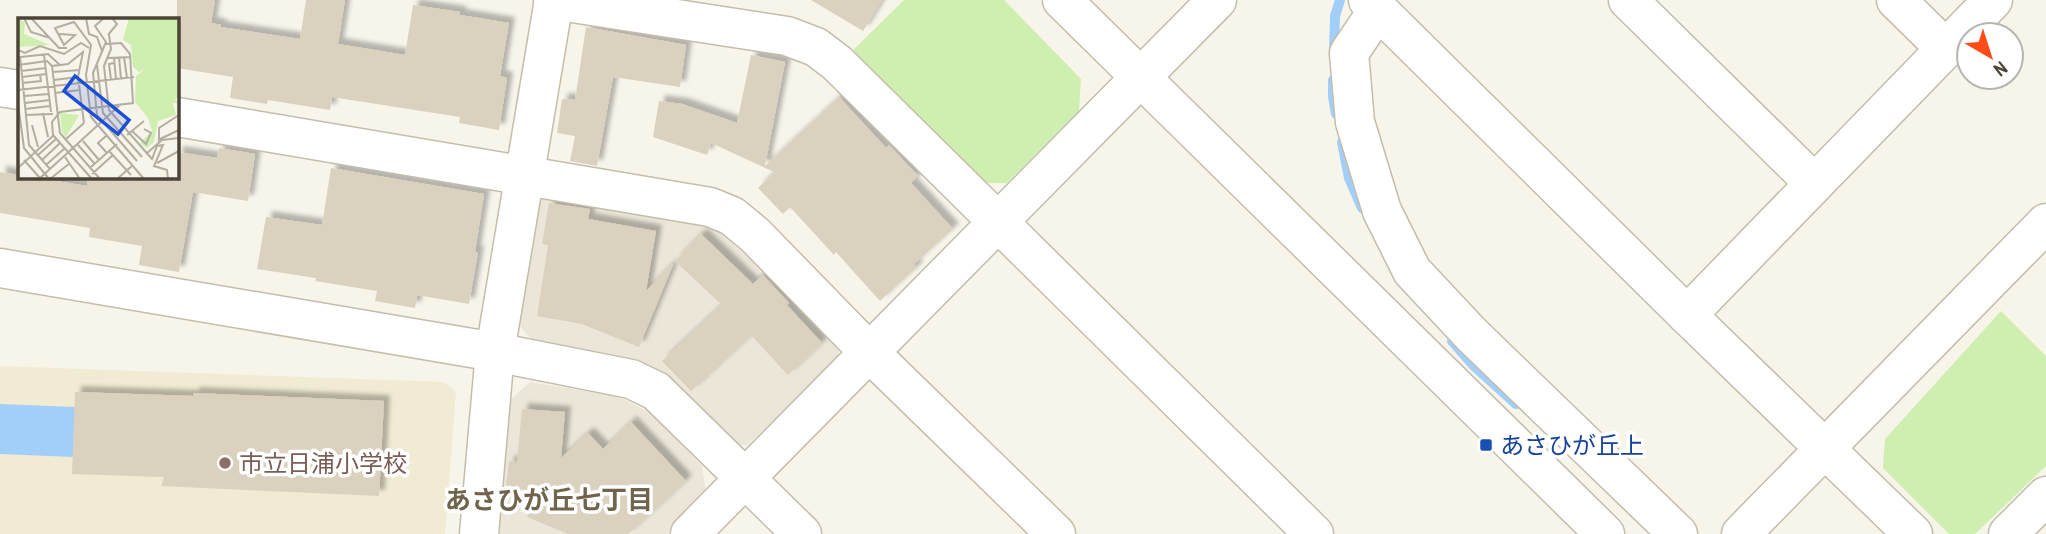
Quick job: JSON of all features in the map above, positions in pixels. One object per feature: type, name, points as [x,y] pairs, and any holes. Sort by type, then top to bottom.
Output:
[{"type":"street","points":[[479,534],[495,352],[554,0],[787,37],[816,47],[837,63],[1314,534]]},
{"type":"street","points":[[1062,0],[1605,534]]},
{"type":"street","points":[[690,534],[1217,0]]},
{"type":"street","points":[[1628,0],[1814,183]]},
{"type":"street","points":[[1896,0],[1945,48]]},
{"type":"street","points":[[1686,315],[1993,0]]},
{"type":"street","points":[[1678,534],[1471,334],[1412,271],[1381,211],[1355,122],[1349,53],[1373,5],[1686,315],[1913,534]]},
{"type":"street","points":[[0,87],[18,90]]},
{"type":"street","points":[[178,117],[710,207],[732,216],[755,235],[869,352],[1056,534]]},
{"type":"street","points":[[1741,534],[2046,223]]},
{"type":"street","points":[[0,268],[495,352],[631,379],[656,391],[802,534]]},
{"type":"street","points":[[2008,534],[2046,496]]},
{"type":"shaded area","points":[[551,192],[704,217],[739,238],[838,339],[839,359],[747,445],[730,446],[534,343],[515,320],[535,205]]},
{"type":"shaded area","name":"市立日浦小学校","points":[[0,366],[444,382],[456,392],[445,534],[0,534]]},
{"type":"shaded area","points":[[530,382],[618,396],[650,413],[702,466],[706,493],[667,534],[494,534],[509,401]]},
{"type":"green space","points":[[904,0],[1004,0],[1081,79],[1079,111],[1007,183],[985,183],[851,52]]},
{"type":"green space","points":[[2001,311],[2046,356],[2046,466],[1975,534],[1949,534],[1883,468],[1885,439]]},
{"type":"water","points":[[0,404],[75,407],[73,457],[0,454]]},
{"type":"building","points":[[177,0],[215,0],[211,23],[221,25],[220,27],[300,39],[306,0],[345,0],[338,44],[405,55],[413,5],[509,23],[500,76],[507,78],[499,130],[459,123],[460,117],[332,97],[330,110],[268,100],[267,104],[230,98],[233,77],[178,68]]},
{"type":"building","points":[[811,0],[882,0],[863,31]]},
{"type":"building","points":[[586,27],[686,45],[680,87],[613,77],[597,166],[570,161],[575,136],[557,133],[562,99],[575,100]]},
{"type":"building","points":[[751,55],[785,62],[765,166],[839,97],[886,148],[889,145],[918,176],[911,183],[953,229],[914,264],[917,267],[880,301],[836,252],[834,255],[790,207],[783,214],[758,188],[774,172],[711,143],[707,155],[653,137],[659,101],[682,104],[737,123]]},
{"type":"building","points":[[219,148],[255,154],[248,201],[193,192],[179,272],[139,265],[142,246],[89,237],[90,228],[0,213],[0,172],[18,175],[18,178],[37,178],[87,186],[88,178],[178,178],[178,152],[217,158]]},
{"type":"building","points":[[331,168],[484,194],[469,304],[417,295],[415,308],[375,301],[377,291],[257,269],[266,217],[322,225]]},
{"type":"building","points":[[549,203],[590,209],[588,219],[656,231],[646,291],[673,265],[639,347],[582,324],[537,316],[548,245],[542,244]]},
{"type":"building","points":[[701,234],[753,284],[763,275],[822,343],[788,375],[751,335],[691,391],[662,361],[722,305],[675,261]]},
{"type":"building","points":[[75,392],[193,396],[194,393],[384,401],[379,496],[161,486],[164,477],[72,474]]},
{"type":"building","points":[[522,409],[565,412],[561,458],[588,433],[603,449],[631,422],[686,481],[628,534],[568,534],[527,517],[537,494],[506,485],[509,461],[517,462]]},
{"type":"waterway","points":[[1334,51],[1335,16],[1340,0]]},
{"type":"waterway","points":[[1333,80],[1336,114]]},
{"type":"waterway","points":[[1342,142],[1349,178],[1362,208]]},
{"type":"waterway","points":[[1452,341],[1473,365],[1516,404]]},
{"type":"place","name":"あさひが丘上","points":[[1486,445]]},
{"type":"place","name":"市立日浦小学校","points":[[225,463]]},
{"type":"district","name":"あさひが丘七丁目","points":[[549,499]]}]
